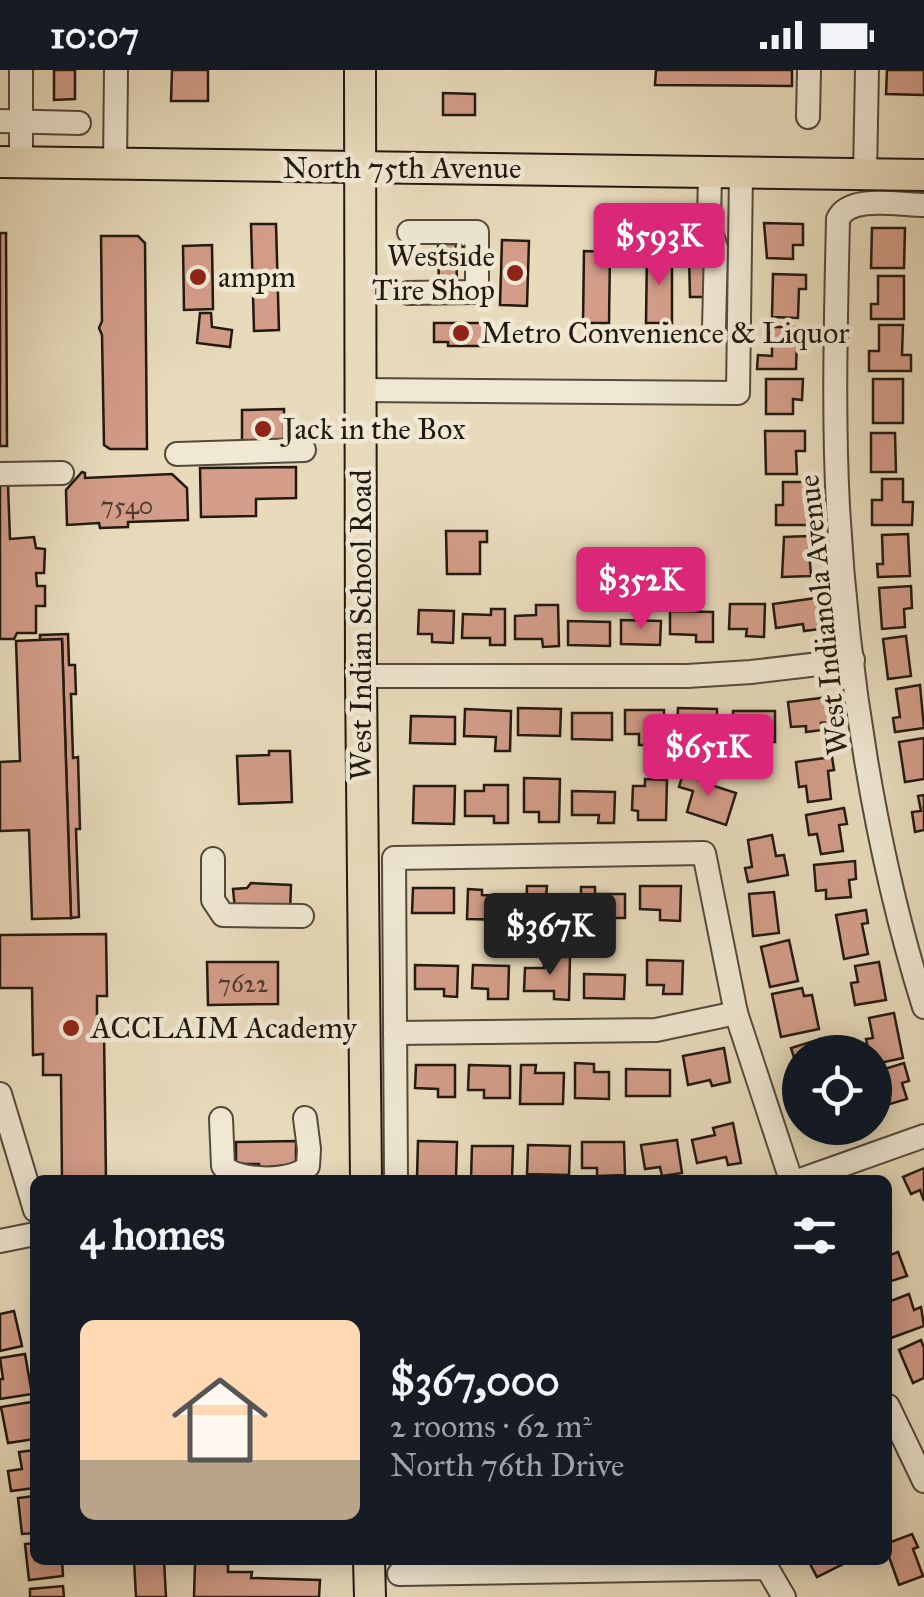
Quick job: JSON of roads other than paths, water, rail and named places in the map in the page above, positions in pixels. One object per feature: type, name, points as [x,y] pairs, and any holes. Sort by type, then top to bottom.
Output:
[{"type":"main road","name":"West Indian School Road","points":[[360,70],[366,1175]]},
{"type":"main road","name":"North 75th Avenue","points":[[11,163],[924,175]]},
{"type":"main road","points":[[370,1565],[370,1597]]},
{"type":"street","points":[[11,163],[10,122],[21,70]]},
{"type":"street","points":[[115,165],[116,70]]},
{"type":"street","points":[[808,70],[808,117]]},
{"type":"street","points":[[865,174],[867,70]]},
{"type":"street","points":[[10,122],[79,124]]},
{"type":"street","points":[[710,171],[708,226],[716,248],[714,328]]},
{"type":"street","points":[[360,390],[738,392],[742,172]]},
{"type":"street","name":"West Indianola Avenue","points":[[924,206],[853,204],[838,219],[836,439],[838,509],[853,660],[888,872],[924,1007]]},
{"type":"street","points":[[409,232],[477,232],[477,316]]},
{"type":"street","points":[[408,292],[477,292]]},
{"type":"street","points":[[176,454],[304,450]]},
{"type":"street","points":[[0,474],[62,473]]},
{"type":"street","points":[[361,676],[687,676],[853,660]]},
{"type":"street","points":[[396,1175],[394,858],[704,853],[736,1013],[789,1175]]},
{"type":"street","points":[[213,860],[213,900],[223,915],[302,916]]},
{"type":"street","points":[[395,1033],[656,1030],[736,1013]]},
{"type":"street","points":[[0,1094],[30,1193]]},
{"type":"street","points":[[298,1175],[304,1172],[309,1149],[305,1118]]},
{"type":"street","points":[[220,1119],[223,1166],[234,1175]]},
{"type":"street","points":[[814,1175],[924,1136]]},
{"type":"street","points":[[0,1242],[30,1235]]},
{"type":"street","points":[[892,1414],[924,1481]]},
{"type":"street","points":[[399,1577],[767,1568],[784,1597]]},
{"type":"place","name":"Westside Tire Shop","points":[[515,273]]},
{"type":"place","name":"ampm","points":[[198,277]]},
{"type":"place","name":"Metro Convenience & Liquor","points":[[461,333]]},
{"type":"place","name":"Jack in the Box","points":[[263,429]]},
{"type":"place","name":"ACCLAIM Academy","points":[[71,1028]]}]
